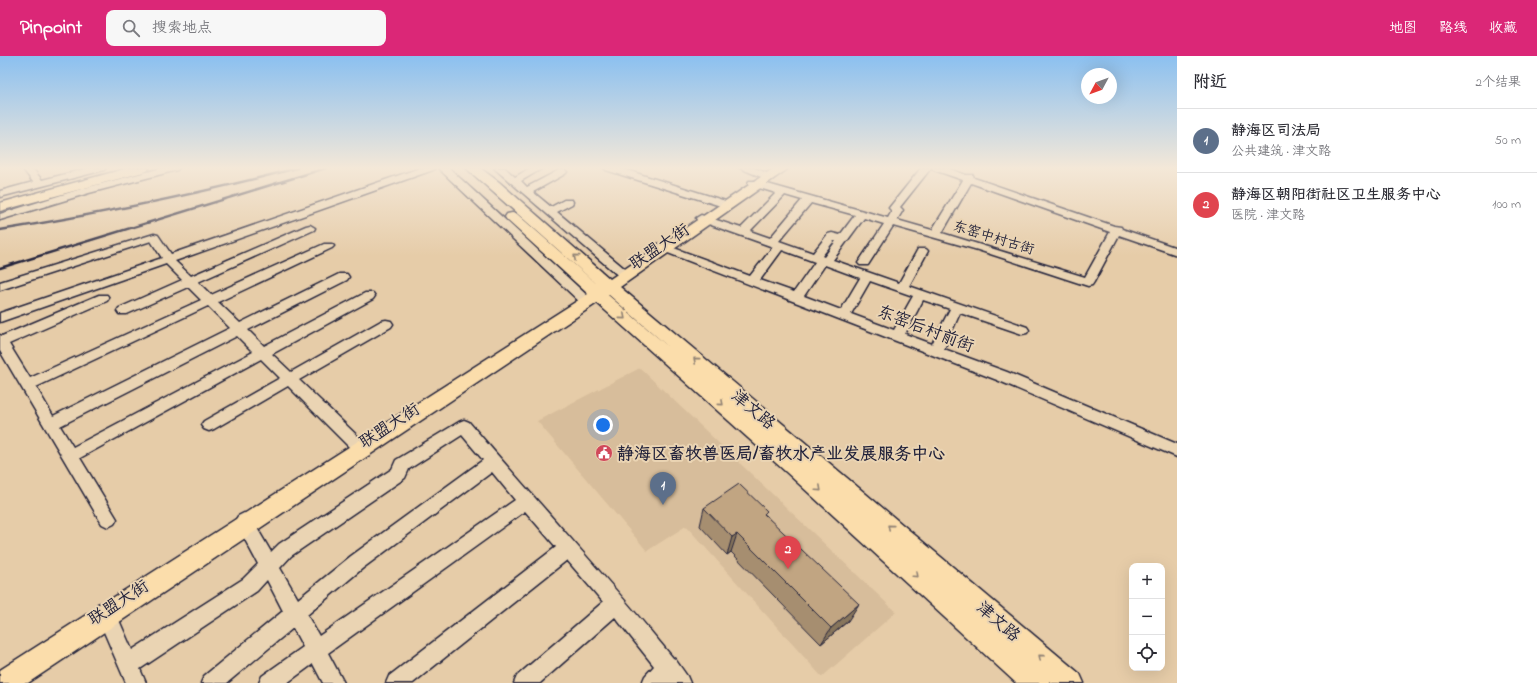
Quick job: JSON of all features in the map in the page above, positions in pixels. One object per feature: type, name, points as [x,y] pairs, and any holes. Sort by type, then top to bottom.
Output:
[{"type":"main road","points":[[0,202],[18,197]]},
{"type":"main road","points":[[0,206],[33,197]]},
{"type":"main road","name":"津文路","points":[[495,197],[1071,683]]},
{"type":"main road","name":"津文路","points":[[507,197],[793,466],[1036,683]]},
{"type":"main road","points":[[4,683],[106,614],[603,288],[736,197]]},
{"type":"main road","name":"联盟大街","points":[[0,678],[106,614]]},
{"type":"street","points":[[0,217],[65,197]]},
{"type":"street","points":[[0,318],[170,261],[348,197]]},
{"type":"street","points":[[482,197],[603,288]]},
{"type":"street","points":[[534,197],[550,212],[603,288]]},
{"type":"street","points":[[704,197],[726,204]]},
{"type":"street","points":[[742,233],[778,197]]},
{"type":"street","name":"东窑中村古街","points":[[803,197],[982,248],[1088,282],[1117,230]]},
{"type":"street","points":[[864,263],[898,210],[894,208],[903,197]]},
{"type":"street","points":[[935,235],[958,197]]},
{"type":"street","points":[[1024,197],[1177,250]]},
{"type":"street","points":[[753,282],[776,244],[809,199]]},
{"type":"street","points":[[550,212],[568,202]]},
{"type":"street","points":[[796,298],[821,260],[832,236],[843,240],[862,214]]},
{"type":"street","points":[[704,219],[1022,330]]},
{"type":"street","points":[[123,311],[310,228]]},
{"type":"street","points":[[0,286],[154,237],[170,261],[360,447]]},
{"type":"street","points":[[27,386],[328,246]]},
{"type":"street","name":"东窑后村前街","points":[[662,247],[1029,387],[1177,452]]},
{"type":"street","points":[[902,288],[922,251]]},
{"type":"street","points":[[108,519],[0,341],[103,295],[170,261]]},
{"type":"street","points":[[844,316],[867,276]]},
{"type":"street","points":[[50,424],[343,277]]},
{"type":"street","points":[[898,336],[920,294]]},
{"type":"street","points":[[69,456],[369,296]]},
{"type":"street","points":[[936,351],[957,307]]},
{"type":"street","points":[[209,425],[386,324]]},
{"type":"street","points":[[106,614],[131,677],[250,585],[285,550],[400,473],[402,465],[464,426],[567,549],[616,603],[668,666],[680,683]]},
{"type":"street","points":[[211,683],[357,562],[493,462]]},
{"type":"street","points":[[269,683],[526,501]]},
{"type":"street","points":[[245,523],[334,683]]},
{"type":"street","points":[[396,683],[567,549]]},
{"type":"street","points":[[524,683],[616,603]]},
{"type":"street","points":[[652,683],[668,666]]},
{"type":"shaded area","points":[[640,368],[896,612],[822,677],[686,526],[647,551],[537,421]]},
{"type":"building","points":[[739,484],[767,511],[764,514],[859,604],[831,628],[737,534],[732,537],[704,508]]},
{"type":"railway","points":[[0,230],[174,197]]},
{"type":"railway","points":[[0,268],[231,197]]},
{"type":"place","name":"静海区畜牧兽医局/畜牧水产业发展服务中心","points":[[604,453]]},
{"type":"place","name":"静海区司法局","points":[[663,505]]},
{"type":"place","name":"静海区朝阳街社区卫生服务中心","points":[[788,569]]}]
